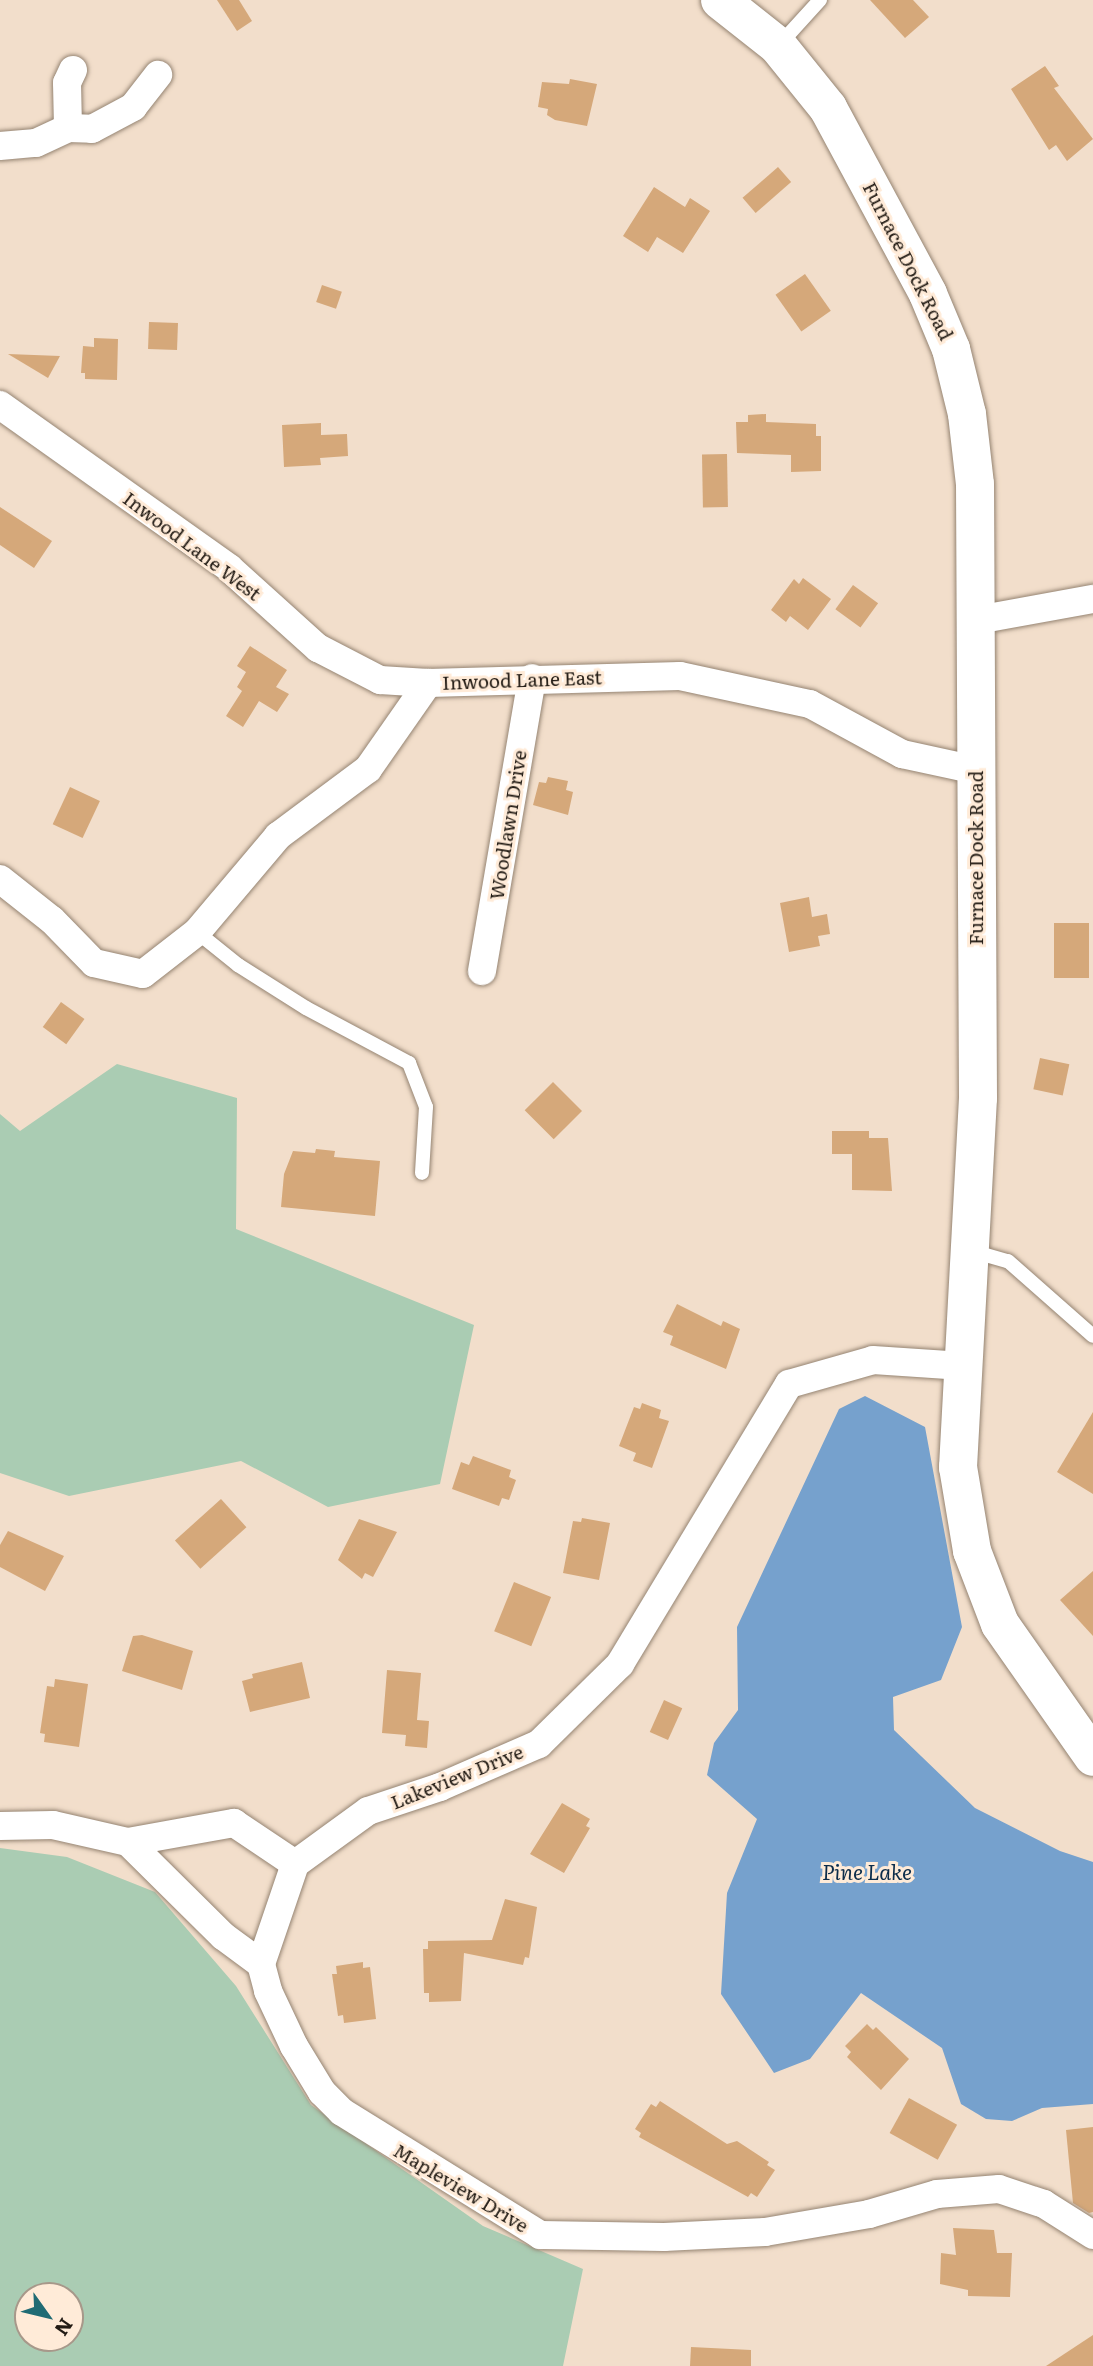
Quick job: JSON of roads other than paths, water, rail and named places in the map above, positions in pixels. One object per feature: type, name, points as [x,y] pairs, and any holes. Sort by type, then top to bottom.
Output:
[{"type":"street","name":"Furnace Dock Road","points":[[720,0],[778,46],[832,115],[928,294],[951,349],[967,414],[975,474],[978,1097],[957,1466],[979,1574],[1014,1648],[1093,1756]]},
{"type":"street","points":[[68,128],[67,83],[73,69]]},
{"type":"street","points":[[0,146],[36,143],[68,128],[92,129],[133,107],[158,75]]},
{"type":"street","name":"Inwood Lane West","points":[[0,405],[229,568],[318,648],[380,680],[428,683]]},
{"type":"street","points":[[977,620],[1093,599]]},
{"type":"street","name":"Inwood Lane East","points":[[0,879],[52,920],[94,963],[143,974],[197,932],[278,836],[368,769],[428,683],[482,684],[532,678],[693,679],[810,704],[902,754],[976,770]]},
{"type":"street","name":"Woodlawn Drive","points":[[482,971],[532,678]]},
{"type":"street","name":"Lakeview Drive","points":[[295,1864],[368,1811],[440,1787],[539,1744],[620,1664],[789,1384],[873,1360],[963,1366]]},
{"type":"street","points":[[0,1826],[53,1825],[128,1842],[234,1823],[295,1864],[261,1964],[223,1936],[128,1842]]},
{"type":"street","name":"Mapleview Drive","points":[[261,1964],[268,1991],[322,2092],[372,2134],[540,2235],[664,2237],[765,2232],[869,2214],[937,2194],[999,2189],[1044,2204],[1093,2235]]},
{"type":"lane","points":[[778,46],[820,0]]},
{"type":"lane","points":[[197,932],[238,965],[306,1008],[409,1063],[426,1107],[422,1173]]},
{"type":"lane","points":[[971,1250],[1008,1261],[1093,1336]]},
{"type":"water","name":"Pine Lake","points":[[865,1396],[925,1427],[962,1627],[941,1680],[893,1697],[894,1730],[975,1808],[1060,1851],[1093,1862],[1093,2104],[1042,2108],[1012,2121],[986,2119],[961,2104],[942,2048],[861,1993],[810,2059],[774,2073],[721,1994],[727,1893],[757,1819],[707,1775],[714,1743],[738,1710],[737,1627],[839,1409]]}]
